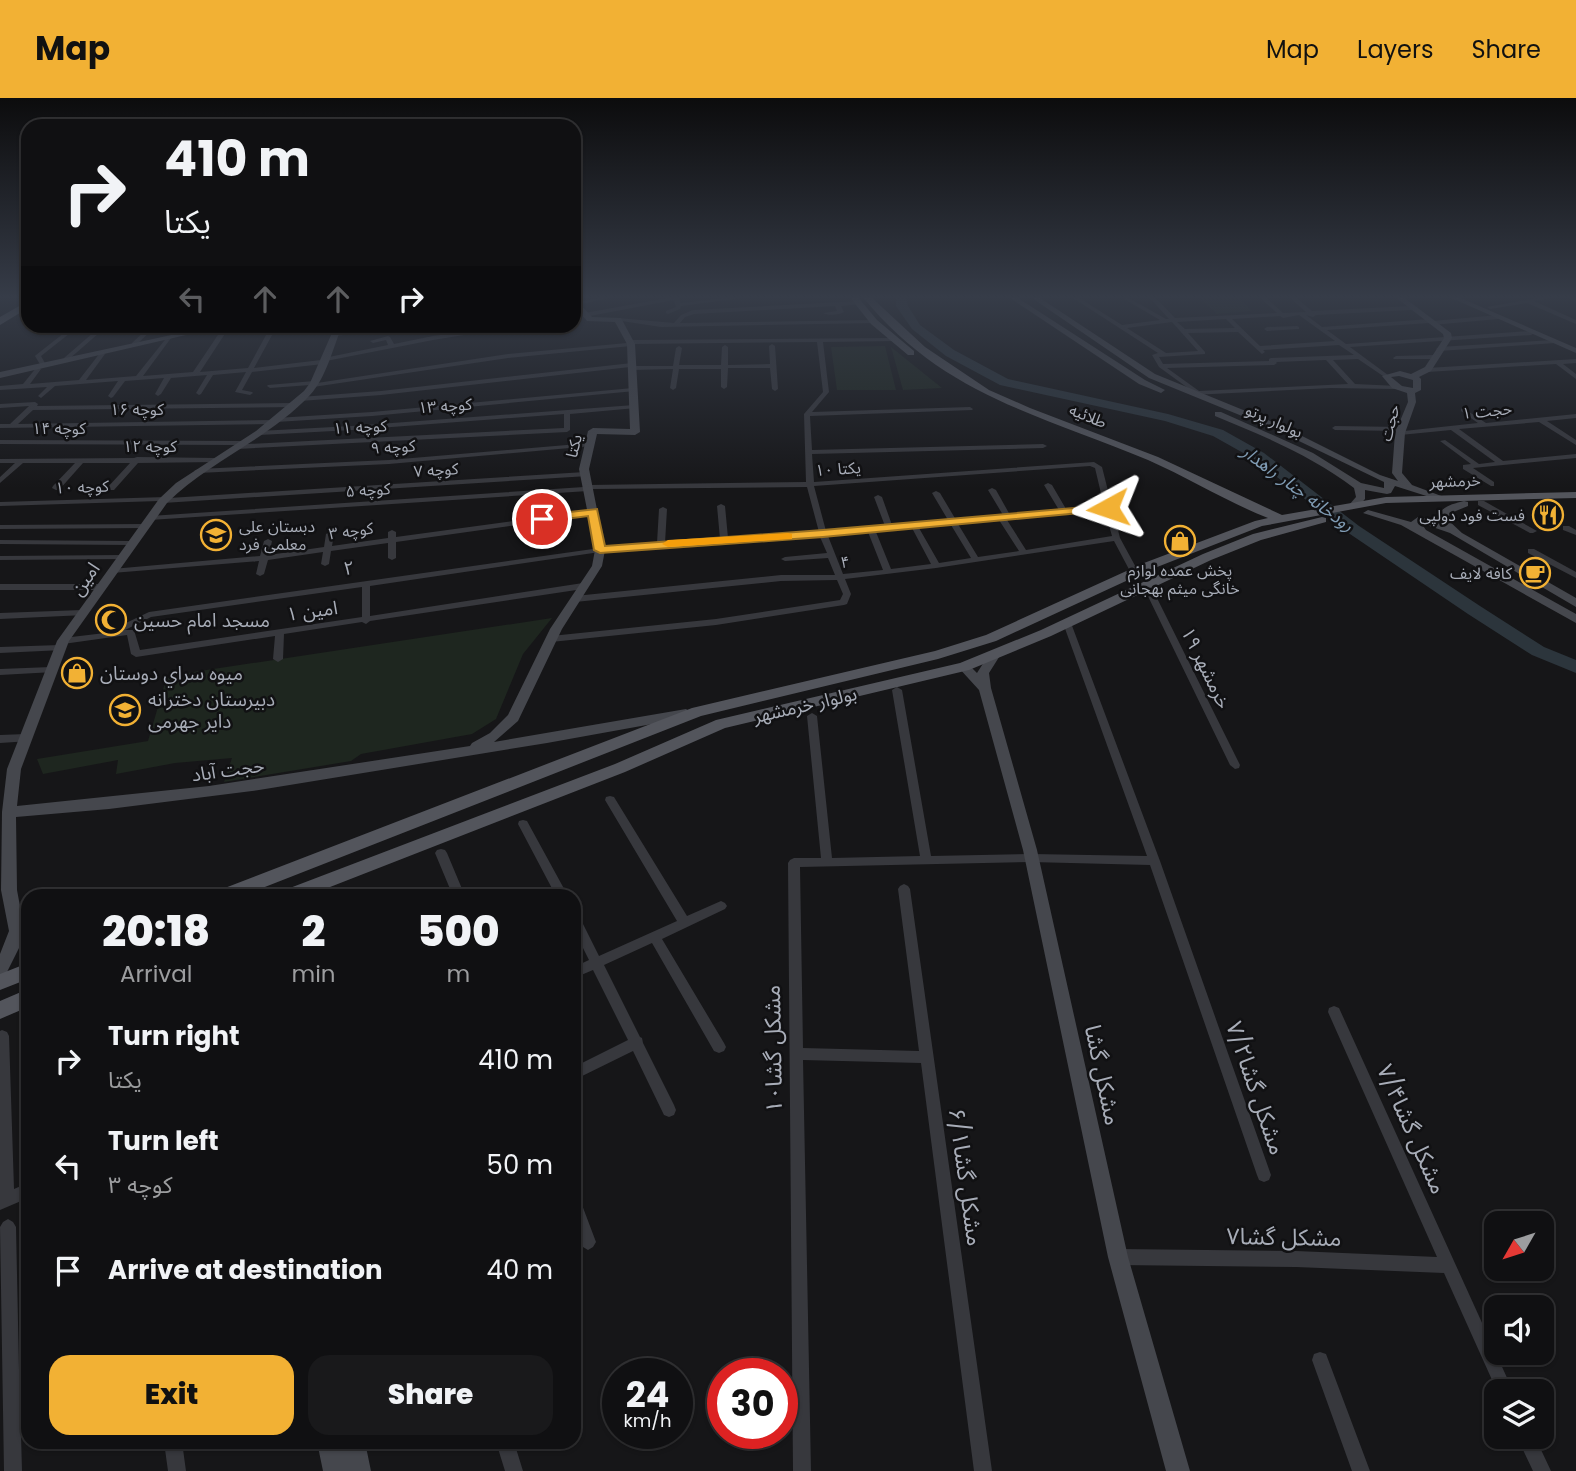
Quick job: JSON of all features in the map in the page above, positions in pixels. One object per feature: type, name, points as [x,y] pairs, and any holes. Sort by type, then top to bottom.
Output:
[{"type":"main road","name":"طلائیه","points":[[923,360],[987,402],[1204,489],[1259,523]]},
{"type":"main road","name":"طلائیه","points":[[938,360],[986,391],[1195,476],[1258,510],[1279,518]]},
{"type":"main road","name":"خرمشهر","points":[[1350,510],[1439,497],[1576,495]]},
{"type":"main road","name":"خرمشهر","points":[[1318,515],[1335,507],[1368,513],[1481,503],[1576,503]]},
{"type":"main road","points":[[241,889],[697,712],[938,655],[991,638],[1135,573],[1259,523],[1279,518],[1350,510]]},
{"type":"main road","name":"بولوار خرمشهر","points":[[306,889],[620,768],[721,724],[964,667],[1067,624],[1208,557],[1318,515]]},
{"type":"main road","points":[[0,982],[21,974]]},
{"type":"main road","points":[[0,1010],[21,1002]]},
{"type":"street","points":[[39,360],[40,367]]},
{"type":"street","points":[[26,386],[40,367],[62,360]]},
{"type":"street","points":[[0,377],[73,360]]},
{"type":"street","points":[[82,381],[98,360]]},
{"type":"street","points":[[139,377],[152,360]]},
{"type":"street","points":[[196,373],[205,360]]},
{"type":"street","points":[[250,393],[238,392],[255,360]]},
{"type":"street","points":[[0,388],[250,370],[328,360]]},
{"type":"street","points":[[270,386],[314,384],[480,360]]},
{"type":"street","name":"یکتا","points":[[600,550],[585,474],[593,431],[635,432],[631,360]]},
{"type":"street","points":[[673,388],[677,360]]},
{"type":"street","points":[[724,360],[724,387]]},
{"type":"street","points":[[773,360],[775,389]]},
{"type":"street","points":[[551,639],[729,620],[844,602],[848,594],[823,534],[810,485],[807,414],[826,392],[822,360]]},
{"type":"street","name":"بولوار پرتو","points":[[1108,360],[1142,382],[1258,430],[1338,471],[1358,486]]},
{"type":"street","name":"بولوار پرتو","points":[[1128,360],[1152,376],[1270,424],[1388,481],[1439,497]]},
{"type":"street","points":[[1158,360],[1161,366],[1195,392],[1353,386],[1396,387],[1411,391]]},
{"type":"street","points":[[1161,366],[1299,360]]},
{"type":"street","points":[[1330,360],[1353,386]]},
{"type":"street","name":"حجت","points":[[1362,360],[1385,376]]},
{"type":"street","points":[[1427,370],[1433,360]]},
{"type":"street","name":"امین","points":[[17,931],[9,890],[4,812],[14,769],[62,645],[164,500],[198,471],[259,433],[297,402],[314,384],[323,361]]},
{"type":"street","points":[[1385,376],[1400,373],[1412,377],[1427,370],[1576,361]]},
{"type":"street","points":[[1557,362],[1576,377]]},
{"type":"street","points":[[557,364],[558,373]]},
{"type":"street","points":[[536,366],[537,375]]},
{"type":"street","points":[[31,408],[297,402],[558,373],[582,367],[773,366]]},
{"type":"street","points":[[516,367],[517,377]]},
{"type":"street","points":[[497,369],[498,380]]},
{"type":"street","points":[[199,393],[211,373]]},
{"type":"street","points":[[462,374],[463,384]]},
{"type":"street","points":[[158,394],[169,375]]},
{"type":"street","points":[[1385,376],[1396,387]]},
{"type":"street","name":"حجت","points":[[1399,462],[1401,431],[1412,402],[1411,391],[1417,390],[1419,384],[1412,377]]},
{"type":"street","points":[[111,396],[122,379]]},
{"type":"street","points":[[41,396],[54,383]]},
{"type":"street","name":"کوچه ۱۶","points":[[0,426],[275,421],[633,390]]},
{"type":"street","points":[[0,406],[35,404],[12,426]]},
{"type":"street","name":"کوچه ۱۳","points":[[259,433],[634,407]]},
{"type":"street","points":[[807,414],[970,409]]},
{"type":"street","points":[[1463,410],[1485,425]]},
{"type":"street","name":"کوچه ۱۱","points":[[241,445],[567,430],[567,412]]},
{"type":"street","name":"حجت ۱","points":[[1335,428],[1401,431],[1576,416]]},
{"type":"street","points":[[1540,419],[1576,443]]},
{"type":"street","points":[[1258,430],[1270,424]]},
{"type":"street","points":[[1453,428],[1501,463]]},
{"type":"street","points":[[1443,441],[1476,466]]},
{"type":"street","name":"کوچه ۱۴","points":[[0,442],[241,445]]},
{"type":"street","name":"کوچه ۹","points":[[198,471],[388,462],[590,445]]},
{"type":"street","points":[[810,452],[1043,446]]},
{"type":"street","points":[[1491,484],[1466,467],[1576,456]]},
{"type":"street","points":[[111,488],[137,459]]},
{"type":"street","points":[[56,488],[82,460]]},
{"type":"street","name":"کوچه ۱۲","points":[[0,461],[216,460]]},
{"type":"street","points":[[0,481],[21,461]]},
{"type":"street","points":[[1360,468],[1388,469],[1399,462]]},
{"type":"street","points":[[1399,462],[1397,473],[1410,489]]},
{"type":"street","name":"۱۰ یکتا","points":[[588,488],[810,485],[1091,464],[1098,467],[1108,508]]},
{"type":"street","name":"کوچه ۷","points":[[164,500],[585,474]]},
{"type":"street","points":[[1350,510],[1361,497],[1358,486],[1387,491],[1390,487],[1388,481]]},
{"type":"street","points":[[1048,485],[1064,512]]},
{"type":"street","name":"کوچه ۵","points":[[0,527],[147,522],[588,488]]},
{"type":"street","points":[[992,490],[1024,552]]},
{"type":"street","points":[[936,493],[976,560]]},
{"type":"street","points":[[878,497],[889,527]]},
{"type":"street","name":"کوچه ۱۰","points":[[0,504],[164,500]]},
{"type":"street","points":[[1481,503],[1533,531]]},
{"type":"street","points":[[1458,535],[1442,520],[1450,508],[1464,504]]},
{"type":"street","points":[[721,506],[724,540]]},
{"type":"street","points":[[1108,508],[1116,538],[1135,573]]},
{"type":"street","name":"۲","points":[[107,635],[149,615],[600,550],[823,534],[1108,508]]},
{"type":"street","points":[[661,544],[663,509]]},
{"type":"street","name":"کوچه ۳","points":[[112,571],[263,558],[392,536],[593,512]]},
{"type":"street","points":[[1368,513],[1405,523],[1433,537],[1576,619]]},
{"type":"street","points":[[1433,537],[1415,525],[1416,521],[1434,523],[1458,535],[1576,603]]},
{"type":"street","points":[[914,525],[936,566]]},
{"type":"street","points":[[1566,528],[1576,533]]},
{"type":"street","points":[[871,529],[888,572]]},
{"type":"street","points":[[325,564],[330,534]]},
{"type":"street","points":[[392,536],[392,558]]},
{"type":"street","name":"۴","points":[[575,599],[781,578],[840,577],[888,572],[1116,538]]},
{"type":"street","points":[[260,574],[268,541]]},
{"type":"street","points":[[0,542],[132,543]]},
{"type":"street","points":[[461,752],[495,736],[513,718],[551,639],[597,566],[600,550]]},
{"type":"street","points":[[1531,551],[1576,575]]},
{"type":"street","points":[[785,559],[831,555]]},
{"type":"street","points":[[0,558],[122,557]]},
{"type":"street","points":[[366,584],[366,621]]},
{"type":"street","points":[[0,586],[101,587]]},
{"type":"street","name":"امین ۱","points":[[0,650],[62,645],[131,632],[136,654],[583,586]]},
{"type":"street","name":"۱۹ خرمشهر","points":[[1147,586],[1234,765]]},
{"type":"street","points":[[0,616],[82,614]]},
{"type":"street","name":"مشکل گشا۷/۲","points":[[1067,624],[1209,1014],[1264,1175]]},
{"type":"street","points":[[278,659],[280,633]]},
{"type":"street","points":[[985,688],[983,673],[995,654]]},
{"type":"street","points":[[964,667],[985,688]]},
{"type":"street","points":[[0,672],[51,670]]},
{"type":"street","name":"مشکل گشا","points":[[985,688],[1031,858],[1118,1257],[1178,1471]]},
{"type":"street","points":[[897,690],[926,860]]},
{"type":"street","name":"حجت آباد","points":[[4,812],[97,806],[228,790],[570,736],[697,712]]},
{"type":"street","points":[[812,716],[827,863]]},
{"type":"street","points":[[0,740],[26,738]]},
{"type":"street","points":[[610,800],[685,923]]},
{"type":"street","points":[[523,824],[558,889]]},
{"type":"street","points":[[441,853],[456,889]]},
{"type":"street","name":"مشکل گشا۱۰","points":[[802,1471],[793,863],[1031,858],[1154,861]]},
{"type":"street","name":"مشکل گشا۶/۱","points":[[904,889],[984,1471]]},
{"type":"street","points":[[581,970],[721,906]]},
{"type":"street","points":[[17,931],[21,936]]},
{"type":"street","points":[[0,969],[11,950],[17,931]]},
{"type":"street","points":[[581,931],[669,1110]]},
{"type":"street","points":[[654,936],[719,1047]]},
{"type":"street","name":"مشکل گشا۷/۴","points":[[1334,1012],[1500,1379]]},
{"type":"street","points":[[2,1036],[4,1201],[21,1193]]},
{"type":"street","points":[[581,1070],[637,1042]]},
{"type":"street","points":[[796,1054],[927,1057]]},
{"type":"street","points":[[581,1222],[588,1242]]},
{"type":"street","points":[[8,1227],[20,1426],[13,1471]]},
{"type":"street","name":"مشکل گشا۷","points":[[1118,1257],[1296,1259],[1448,1265]]},
{"type":"street","points":[[1320,1360],[1361,1471]]},
{"type":"street","points":[[174,1449],[177,1471]]},
{"type":"street","points":[[330,1449],[335,1471]]},
{"type":"street","points":[[354,1449],[359,1471]]},
{"type":"street","points":[[507,1449],[514,1471]]},
{"type":"street","points":[[1532,1449],[1542,1471]]},
{"type":"shaded area","points":[[833,360],[889,360],[896,390],[837,390]]},
{"type":"shaded area","points":[[895,360],[907,360],[942,388],[903,390]]},
{"type":"shaded area","points":[[552,618],[523,654],[496,719],[472,734],[361,754],[351,761],[224,782],[232,758],[175,763],[116,774],[118,760],[43,774],[37,759],[148,741],[167,676]]},
{"type":"waterway","name":"رودخانه چنار راهدار","points":[[963,360],[1004,382],[1168,418],[1218,433],[1259,456],[1353,529],[1474,610],[1538,651],[1576,667]]},
{"type":"slow traffic","points":[[668,544],[788,536]]},
{"type":"place","name":"فست فود دولپی","points":[[1548,515]]},
{"type":"place","name":"دبستان علی معلمی فرد","points":[[216,535]]},
{"type":"place","name":"پخش عمده لوازم خانگی میثم بهجانی","points":[[1180,541]]},
{"type":"place","name":"کافه لایف","points":[[1535,573]]},
{"type":"place","name":"مسجد امام حسین","points":[[111,620]]},
{"type":"place","name":"ميوه سراي دوستان","points":[[77,673]]},
{"type":"place","name":"دبیرستان دخترانه دایر جهرمی","points":[[125,710]]},
{"type":"route","points":[[542,519],[593,512],[600,550],[823,534],[1108,508]]}]
